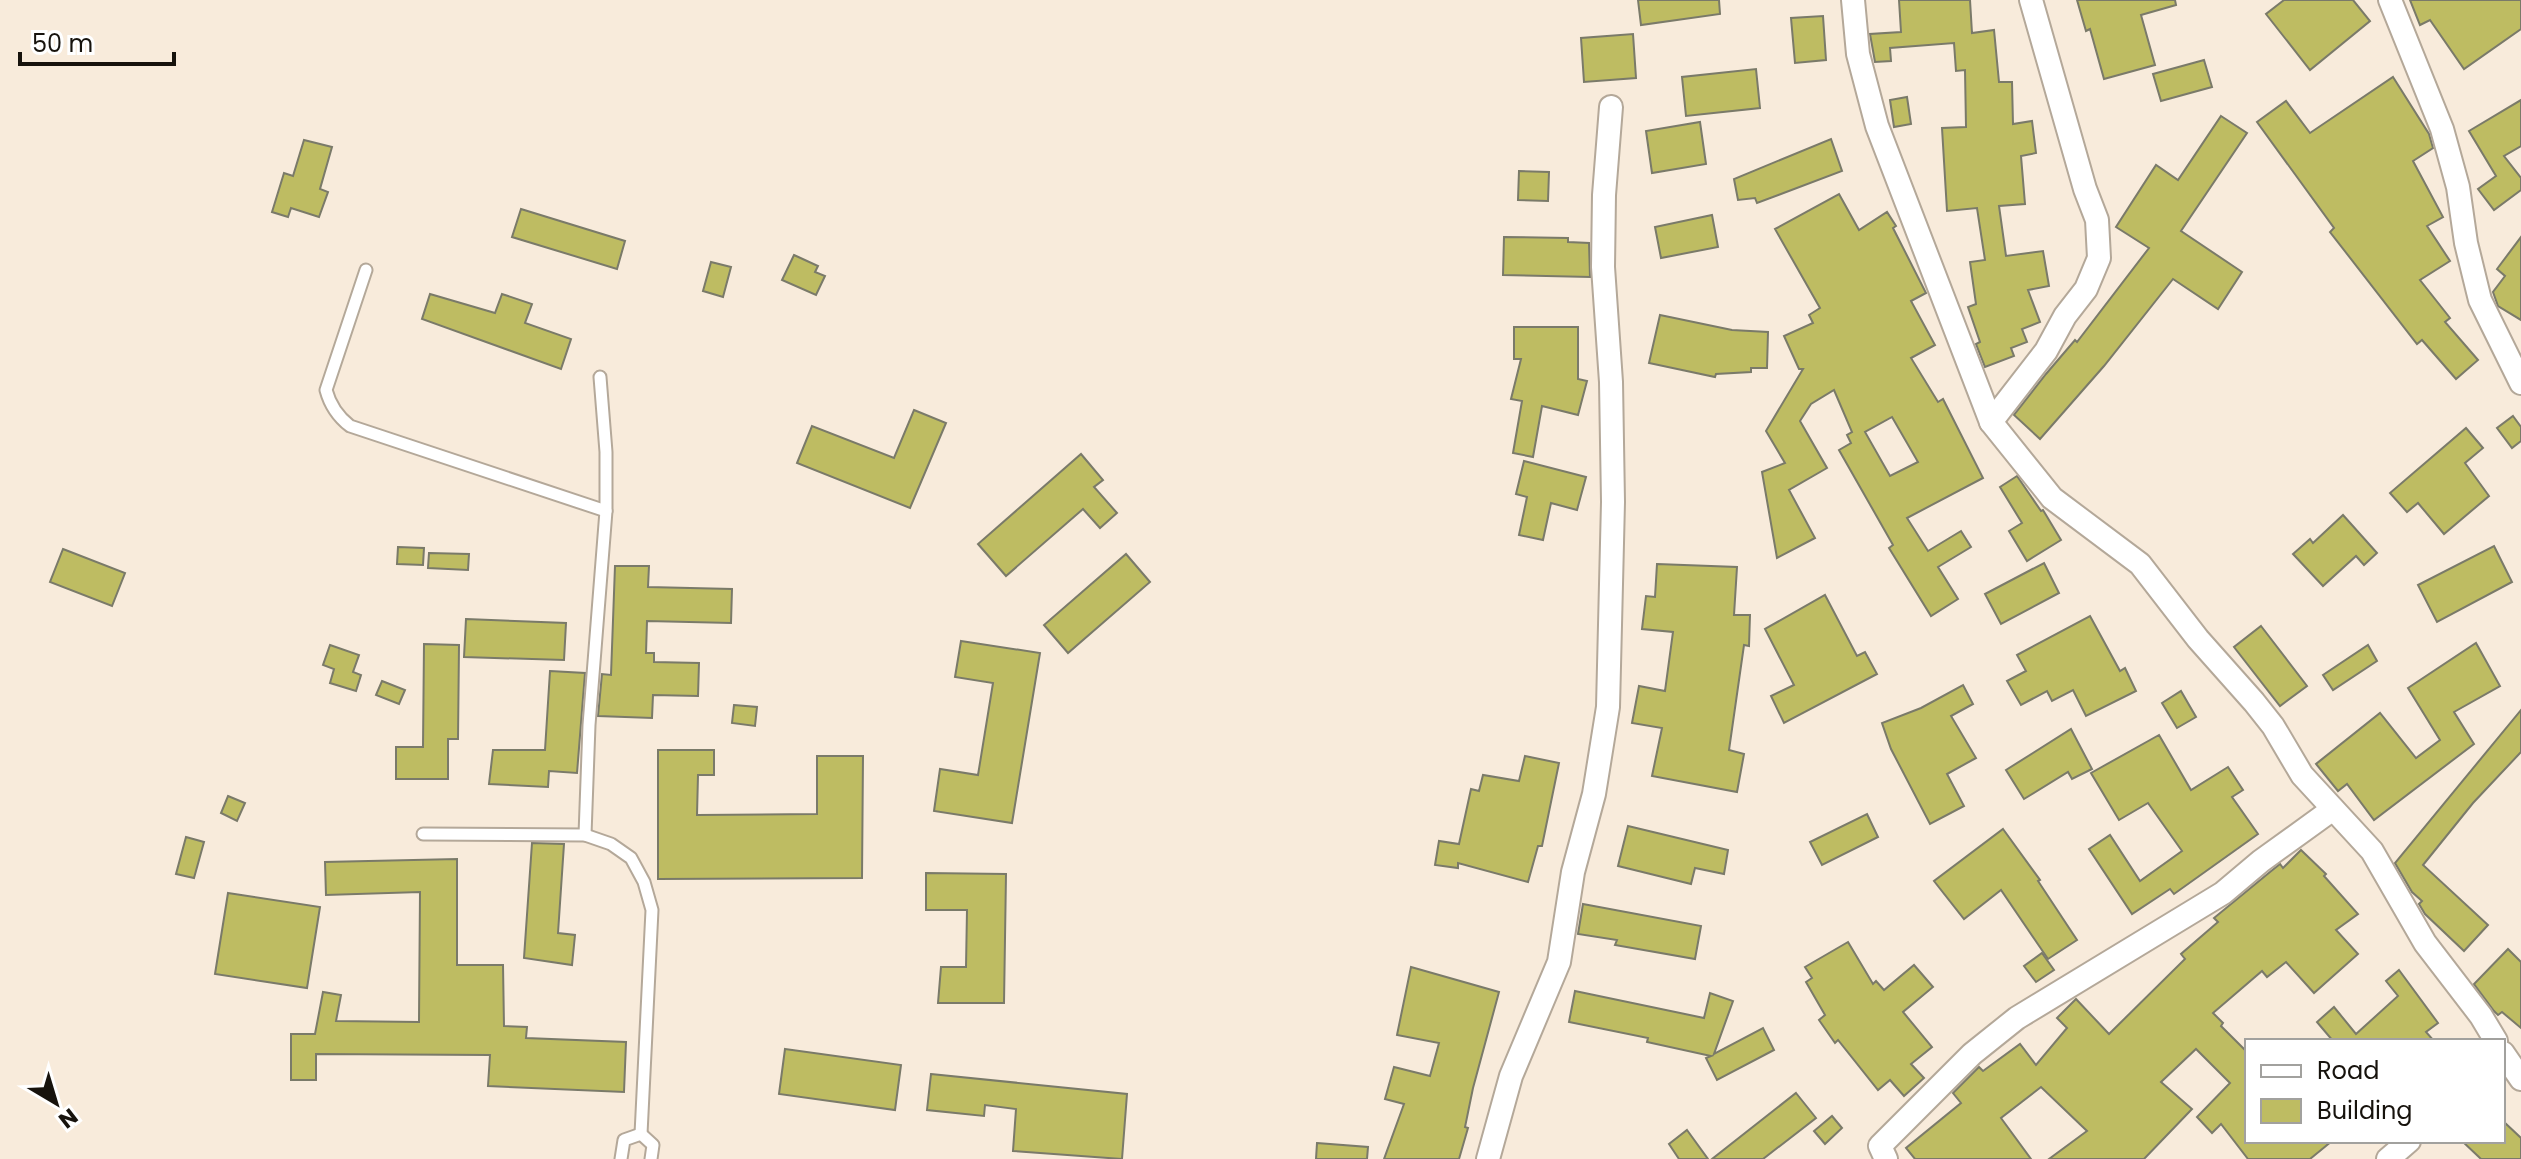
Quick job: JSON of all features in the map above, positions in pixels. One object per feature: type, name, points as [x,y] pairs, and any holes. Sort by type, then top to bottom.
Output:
[{"type":"street","points":[[1853,0],[1858,54],[1877,126],[1991,422],[2052,498],[2140,564],[2198,639],[2254,702],[2273,726],[2302,775],[2372,851],[2425,943],[2481,1016],[2494,1039]]},
{"type":"street","points":[[1991,422],[2046,351],[2065,316],[2086,289],[2099,258],[2097,220],[2085,189],[2031,0]]},
{"type":"street","points":[[2390,0],[2442,129],[2458,187],[2466,243],[2480,300],[2521,383]]},
{"type":"street","points":[[1488,1159],[1511,1076],[1559,962],[1573,872],[1594,794],[1608,707],[1613,502],[1611,382],[1603,267],[1604,195],[1611,107]]},
{"type":"street","points":[[1886,1159],[1880,1146],[1963,1062],[2017,1018],[2223,893],[2333,809]]},
{"type":"street","points":[[2505,1058],[2521,1079]]},
{"type":"street","points":[[2388,1159],[2407,1143]]},
{"type":"lane","points":[[366,270],[326,390],[330,404],[340,418],[350,426],[606,511]]},
{"type":"lane","points":[[585,835],[589,725],[606,511],[606,452],[600,377]]},
{"type":"lane","points":[[423,834],[585,835],[611,844],[631,858],[644,882],[652,910],[641,1134]]},
{"type":"lane","points":[[621,1159],[624,1140],[641,1134]]},
{"type":"lane","points":[[641,1134],[653,1145],[651,1159]]},
{"type":"building","points":[[1638,0],[1719,0],[1720,14],[1641,25]]},
{"type":"building","points":[[1899,0],[1970,0],[1972,33],[1994,30],[1999,82],[2012,82],[2013,124],[2032,121],[2036,153],[2021,156],[2025,204],[1999,206],[2006,256],[2043,251],[2049,286],[2028,290],[2040,322],[2022,329],[2027,342],[2011,348],[2014,356],[1985,367],[1968,307],[1976,304],[1970,262],[1985,260],[1977,208],[1947,211],[1942,128],[1966,127],[1965,70],[1956,71],[1954,43],[1890,48],[1891,61],[1875,62],[1870,34],[1901,32]]},
{"type":"building","points":[[2077,0],[2175,0],[2176,5],[2141,15],[2155,65],[2104,79],[2090,29],[2086,31]]},
{"type":"building","points":[[2284,0],[2353,0],[2370,21],[2310,70],[2266,14]]},
{"type":"building","points":[[2410,0],[2521,0],[2521,29],[2464,69],[2430,20],[2420,25]]},
{"type":"building","points":[[1823,16],[1826,60],[1795,63],[1791,18]]},
{"type":"building","points":[[1633,34],[1636,78],[1584,82],[1581,38]]},
{"type":"building","points":[[2204,60],[2212,87],[2161,101],[2153,74]]},
{"type":"building","points":[[1756,69],[1760,108],[1686,116],[1682,77]]},
{"type":"building","points":[[2393,77],[2429,134],[2433,148],[2413,161],[2443,217],[2427,226],[2450,261],[2420,280],[2450,318],[2445,322],[2478,360],[2456,379],[2422,340],[2417,344],[2330,232],[2334,228],[2257,122],[2286,101],[2310,133]]},
{"type":"building","points":[[1907,97],[1911,124],[1894,127],[1890,100]]},
{"type":"building","points":[[2521,100],[2521,146],[2504,156],[2521,178],[2521,190],[2494,210],[2478,189],[2496,176],[2469,131]]},
{"type":"building","points":[[2221,116],[2247,133],[2181,231],[2242,272],[2218,309],[2173,279],[2104,366],[2040,439],[2014,415],[2075,340],[2077,342],[2149,248],[2116,227],[2156,165],[2178,180]]},
{"type":"building","points":[[1700,122],[1706,164],[1652,173],[1646,131]]},
{"type":"building","points":[[1831,139],[1842,171],[1757,203],[1755,198],[1738,200],[1734,179]]},
{"type":"building","points":[[304,140],[332,147],[320,189],[328,192],[319,217],[291,208],[288,217],[272,212],[284,173],[293,176]]},
{"type":"building","points":[[1519,171],[1549,172],[1548,201],[1518,200]]},
{"type":"building","points":[[1839,194],[1859,230],[1887,212],[1926,293],[1911,301],[1935,345],[1911,358],[1938,402],[1943,399],[1983,478],[1907,518],[1928,551],[1961,531],[1971,547],[1938,567],[1958,599],[1931,616],[1889,548],[1893,545],[1839,450],[1851,443],[1847,435],[1852,432],[1834,390],[1811,404],[1800,421],[1827,468],[1789,490],[1815,538],[1777,558],[1762,472],[1785,463],[1766,431],[1803,369],[1799,369],[1784,336],[1813,323],[1809,315],[1820,308],[1775,229]],"holes":[[[1892,417],[1918,462],[1890,476],[1865,432]]]},
{"type":"building","points":[[521,209],[625,241],[617,269],[512,237]]},
{"type":"building","points":[[1712,215],[1718,247],[1661,258],[1655,227]]},
{"type":"building","points":[[1504,237],[1568,238],[1568,242],[1589,243],[1590,277],[1503,275]]},
{"type":"building","points":[[2521,237],[2521,320],[2498,306],[2493,292],[2505,276],[2497,269]]},
{"type":"building","points":[[794,255],[818,266],[815,272],[825,276],[816,295],[782,280]]},
{"type":"building","points":[[711,262],[731,267],[723,297],[703,291]]},
{"type":"building","points":[[430,294],[495,313],[502,294],[532,304],[525,323],[571,339],[561,369],[422,319]]},
{"type":"building","points":[[1660,315],[1732,330],[1768,332],[1767,368],[1716,374],[1715,377],[1649,363]]},
{"type":"building","points":[[1514,327],[1578,327],[1578,379],[1587,381],[1578,415],[1542,406],[1533,457],[1513,453],[1522,401],[1511,399],[1521,359],[1514,359]]},
{"type":"building","points":[[914,410],[946,423],[910,508],[797,463],[812,426],[894,458]]},
{"type":"building","points":[[2513,416],[2521,427],[2521,441],[2512,448],[2497,428]]},
{"type":"building","points":[[2466,428],[2483,448],[2465,463],[2489,496],[2444,534],[2418,503],[2407,512],[2390,493]]},
{"type":"building","points":[[1081,454],[1103,480],[1094,487],[1117,513],[1100,528],[1083,509],[1006,576],[978,544]]},
{"type":"building","points":[[1524,461],[1586,477],[1577,510],[1551,503],[1543,540],[1519,535],[1527,497],[1516,494]]},
{"type":"building","points":[[2017,476],[2061,540],[2027,561],[2009,531],[2022,523],[2000,487]]},
{"type":"building","points":[[2343,515],[2377,553],[2364,565],[2356,556],[2323,586],[2293,554],[2310,539],[2313,543]]},
{"type":"building","points":[[2494,546],[2512,582],[2437,622],[2418,585]]},
{"type":"building","points":[[398,547],[424,548],[423,565],[397,564]]},
{"type":"building","points":[[63,549],[125,573],[112,606],[50,582]]},
{"type":"building","points":[[429,553],[469,554],[468,570],[428,568]]},
{"type":"building","points":[[1126,554],[1150,582],[1068,653],[1044,625]]},
{"type":"building","points":[[2044,563],[2059,593],[2001,624],[1985,594]]},
{"type":"building","points":[[1657,564],[1737,567],[1734,615],[1750,615],[1749,646],[1744,645],[1729,750],[1744,754],[1737,792],[1652,776],[1662,728],[1632,723],[1639,686],[1665,691],[1673,632],[1642,629],[1646,596],[1655,597]]},
{"type":"building","points":[[615,566],[649,566],[648,587],[732,589],[731,623],[647,621],[646,653],[654,653],[654,662],[699,663],[698,696],[653,695],[652,718],[598,716],[602,674],[611,675]]},
{"type":"building","points":[[1825,595],[1857,656],[1865,652],[1877,674],[1784,723],[1771,696],[1794,685],[1765,629]]},
{"type":"building","points":[[2090,616],[2120,671],[2125,668],[2136,691],[2086,716],[2073,690],[2052,701],[2047,691],[2021,705],[2007,681],[2026,671],[2017,655]]},
{"type":"building","points":[[466,619],[566,623],[564,660],[464,657]]},
{"type":"building","points":[[2261,626],[2307,686],[2280,706],[2234,647]]},
{"type":"building","points":[[961,641],[1040,653],[1012,823],[934,811],[940,769],[978,775],[993,683],[955,677]]},
{"type":"building","points":[[2476,643],[2500,686],[2454,712],[2474,744],[2374,820],[2347,784],[2338,791],[2316,764],[2380,713],[2416,758],[2440,740],[2408,688]]},
{"type":"building","points":[[424,644],[459,645],[458,739],[448,739],[448,779],[396,779],[396,747],[423,747]]},
{"type":"building","points":[[330,645],[359,655],[353,672],[361,675],[356,691],[330,683],[334,669],[323,665]]},
{"type":"building","points":[[2368,645],[2377,661],[2333,690],[2323,675]]},
{"type":"building","points":[[550,671],[585,673],[577,773],[549,771],[548,787],[489,784],[493,750],[545,750]]},
{"type":"building","points":[[382,681],[405,690],[399,704],[376,695]]},
{"type":"building","points":[[1963,685],[1973,704],[1951,716],[1976,758],[1947,774],[1964,806],[1930,824],[1891,749],[1882,723],[1921,708]]},
{"type":"building","points":[[2181,691],[2196,717],[2177,728],[2162,703]]},
{"type":"building","points":[[734,705],[757,707],[755,726],[732,723]]},
{"type":"building","points":[[2521,710],[2521,752],[2473,803],[2423,865],[2488,925],[2464,951],[2425,914],[2419,904],[2422,901],[2412,892],[2395,863]]},
{"type":"building","points":[[2071,729],[2092,769],[2072,779],[2068,772],[2024,799],[2006,770]]},
{"type":"building","points":[[2159,735],[2191,790],[2228,767],[2243,790],[2232,797],[2258,834],[2174,894],[2170,889],[2132,914],[2089,849],[2110,835],[2140,881],[2182,851],[2148,803],[2119,820],[2091,773]]},
{"type":"building","points":[[658,750],[714,750],[714,775],[698,775],[697,815],[817,814],[817,756],[863,756],[862,878],[658,879]]},
{"type":"building","points":[[1525,756],[1559,763],[1542,846],[1538,846],[1528,882],[1458,863],[1458,868],[1435,865],[1439,841],[1459,844],[1471,789],[1479,791],[1483,775],[1519,781]]},
{"type":"building","points":[[228,796],[245,803],[237,821],[221,813]]},
{"type":"building","points":[[1867,814],[1878,837],[1822,865],[1810,842]]},
{"type":"building","points":[[1628,826],[1728,850],[1724,874],[1695,868],[1691,884],[1618,866]]},
{"type":"building","points":[[2003,829],[2040,880],[2077,940],[2048,959],[2001,890],[1964,919],[1934,881]]},
{"type":"building","points":[[186,837],[204,842],[194,878],[176,874]]},
{"type":"building","points":[[532,843],[564,844],[558,933],[575,935],[572,965],[524,958]]},
{"type":"building","points":[[2301,850],[2326,874],[2324,876],[2358,914],[2336,930],[2358,954],[2314,993],[2286,962],[2267,977],[2262,971],[2213,1013],[2223,1023],[2221,1026],[2245,1050],[2245,1143],[2330,1143],[2310,1159],[2248,1159],[2221,1124],[2212,1133],[2197,1117],[2230,1083],[2196,1049],[2161,1082],[2192,1109],[2144,1159],[2049,1159],[2087,1131],[2041,1087],[2001,1118],[2031,1159],[1915,1159],[1906,1148],[1961,1103],[1953,1093],[1979,1067],[1983,1071],[2020,1044],[2036,1065],[2067,1028],[2057,1018],[2076,999],[2109,1034],[2185,959],[2181,954],[2218,922],[2214,918],[2280,864],[2283,868]]},
{"type":"building","points":[[457,859],[457,965],[503,965],[504,1026],[527,1027],[526,1038],[626,1042],[624,1092],[488,1086],[490,1055],[316,1054],[316,1080],[291,1080],[291,1034],[315,1034],[323,992],[341,995],[336,1021],[419,1022],[420,892],[326,895],[325,862]]},
{"type":"building","points":[[926,873],[1006,874],[1004,1003],[938,1003],[941,967],[966,967],[967,910],[926,910]]},
{"type":"building","points":[[228,893],[320,907],[307,988],[215,974]]},
{"type":"building","points":[[1583,904],[1701,926],[1695,959],[1615,945],[1617,940],[1578,934]]},
{"type":"building","points":[[1848,942],[1873,984],[1876,981],[1884,990],[1914,965],[1933,987],[1903,1012],[1932,1047],[1911,1064],[1924,1078],[1904,1096],[1890,1080],[1878,1090],[1838,1040],[1835,1043],[1819,1020],[1825,1015],[1806,982],[1812,978],[1805,967]]},
{"type":"building","points":[[2508,949],[2521,962],[2521,1028],[2502,1012],[2498,1015],[2474,984]]},
{"type":"building","points":[[2042,953],[2054,970],[2036,982],[2024,966]]},
{"type":"building","points":[[1411,967],[1499,992],[1473,1088],[1465,1127],[1468,1128],[1459,1159],[1384,1159],[1404,1104],[1385,1099],[1394,1067],[1430,1076],[1439,1043],[1397,1035]]},
{"type":"building","points":[[2399,970],[2438,1023],[2426,1032],[2432,1039],[2331,1039],[2317,1022],[2334,1007],[2356,1034],[2398,996],[2386,981]]},
{"type":"building","points":[[1575,991],[1704,1018],[1710,993],[1733,1001],[1714,1054],[1763,1028],[1774,1050],[1717,1080],[1706,1058],[1711,1056],[1647,1042],[1648,1038],[1569,1022]]},
{"type":"building","points":[[785,1049],[901,1065],[895,1110],[779,1094]]},
{"type":"building","points":[[931,1074],[1127,1094],[1122,1159],[1013,1151],[1016,1109],[985,1105],[984,1116],[927,1110]]},
{"type":"building","points":[[1796,1093],[1816,1118],[1763,1159],[1712,1159]]},
{"type":"building","points":[[1832,1116],[1842,1128],[1825,1144],[1814,1131]]},
{"type":"building","points":[[2505,1123],[2521,1138],[2521,1159],[2481,1159],[2464,1143],[2505,1143]]},
{"type":"building","points":[[1687,1130],[1708,1159],[1679,1159],[1669,1144]]},
{"type":"building","points":[[1317,1143],[1368,1147],[1367,1159],[1316,1159]]}]
